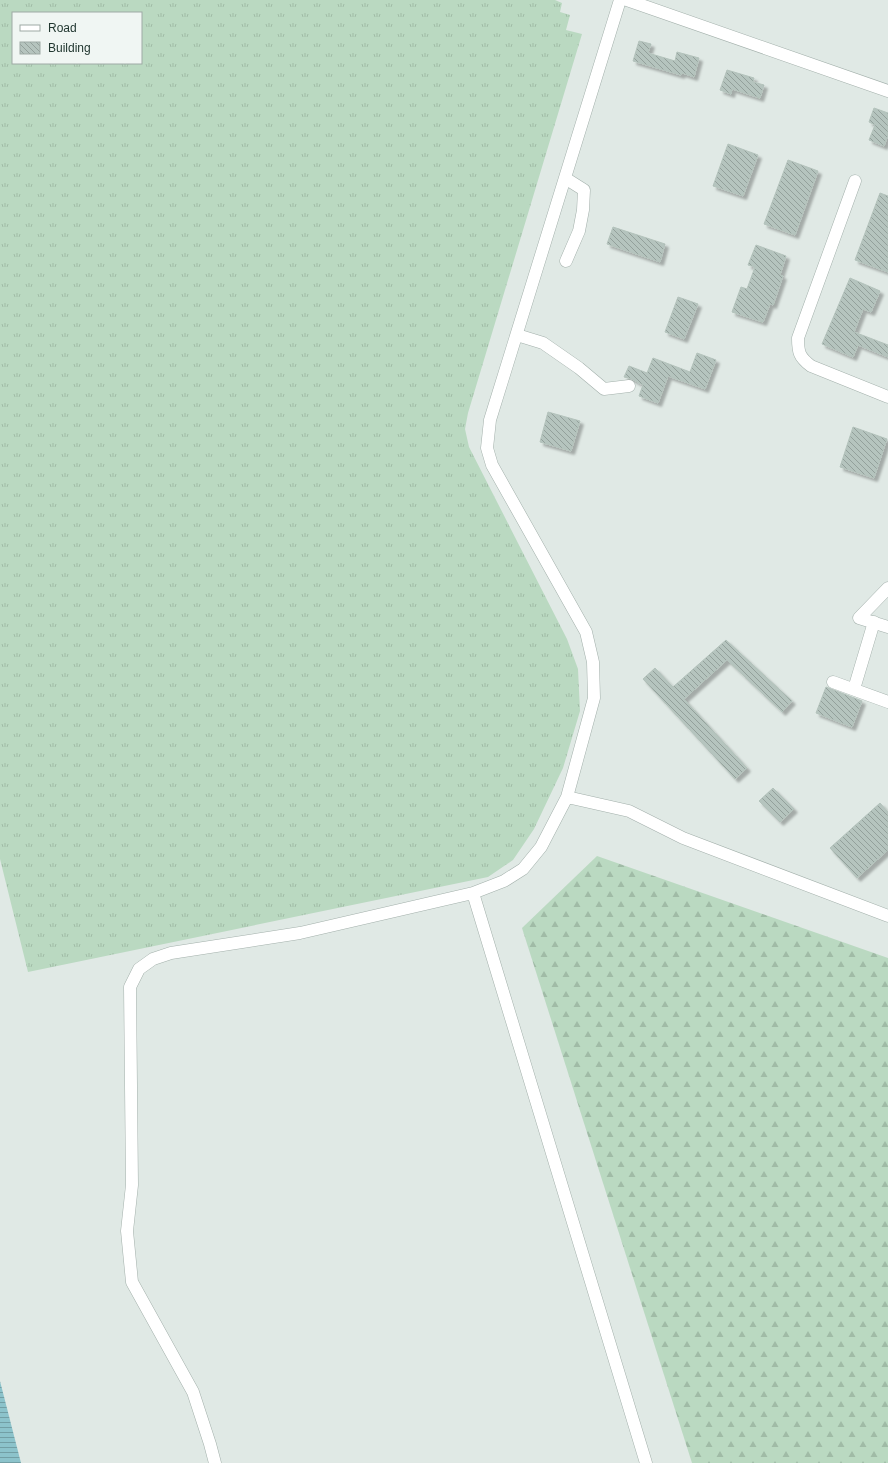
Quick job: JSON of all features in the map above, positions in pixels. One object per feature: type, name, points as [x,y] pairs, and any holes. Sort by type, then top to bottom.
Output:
[{"type":"lane","points":[[215,1463],[193,1392],[132,1282],[127,1231],[132,1185],[130,987],[139,969],[153,959],[171,953],[300,933],[473,893],[504,880],[523,869],[541,848],[567,797],[594,698],[594,662],[586,632],[492,465],[487,448],[490,420],[620,0]]},
{"type":"lane","points":[[627,0],[888,91]]},
{"type":"lane","points":[[565,178],[584,190],[584,210],[579,231],[566,261]]},
{"type":"lane","points":[[855,181],[798,338],[798,350],[803,360],[811,366],[888,397]]},
{"type":"lane","points":[[516,335],[543,343],[579,368],[604,389],[629,386]]},
{"type":"lane","points":[[888,588],[860,618],[888,627]]},
{"type":"lane","points":[[854,689],[874,622]]},
{"type":"lane","points":[[833,682],[888,702]]},
{"type":"lane","points":[[567,797],[629,811],[683,838],[888,916]]},
{"type":"lane","points":[[473,893],[646,1463]]},
{"type":"green space","points":[[0,0],[555,0],[562,3],[560,12],[570,15],[566,30],[582,34],[468,413],[465,429],[469,447],[567,639],[578,669],[580,711],[563,768],[534,829],[513,860],[488,877],[28,972],[0,859]]},
{"type":"green space","points":[[597,856],[888,958],[888,1463],[692,1463],[522,928]]},
{"type":"water","points":[[0,1381],[21,1463],[0,1463]]},
{"type":"building","points":[[639,41],[651,44],[648,53],[675,61],[677,52],[699,58],[694,77],[682,73],[681,75],[633,61]]},
{"type":"building","points":[[727,70],[754,78],[753,82],[764,85],[760,98],[732,89],[731,94],[720,90]]},
{"type":"building","points":[[874,108],[888,113],[888,135],[884,146],[869,140],[875,125],[869,122]]},
{"type":"building","points":[[728,144],[758,155],[743,196],[713,186]]},
{"type":"building","points":[[788,160],[818,171],[795,235],[764,224]]},
{"type":"building","points":[[880,193],[888,196],[888,272],[855,260]]},
{"type":"building","points":[[613,227],[665,244],[660,262],[607,244]]},
{"type":"building","points":[[756,245],[786,256],[780,275],[783,276],[773,305],[770,304],[763,322],[732,312],[741,287],[747,289],[755,267],[748,265]]},
{"type":"building","points":[[850,278],[880,291],[871,312],[863,309],[854,332],[888,345],[888,357],[858,345],[853,357],[822,344]]},
{"type":"building","points":[[678,297],[698,304],[684,339],[665,332]]},
{"type":"building","points":[[697,353],[716,360],[705,389],[668,376],[658,403],[639,396],[643,385],[632,379],[624,377],[629,366],[647,373],[653,358],[690,372]]},
{"type":"building","points":[[548,412],[580,421],[571,451],[540,442]]},
{"type":"building","points":[[853,427],[887,439],[874,478],[840,467]]},
{"type":"building","points":[[726,640],[792,701],[782,712],[727,660],[684,699],[747,768],[735,779],[643,679],[655,668],[673,687]]},
{"type":"building","points":[[826,687],[862,701],[852,727],[816,713]]},
{"type":"building","points":[[773,788],[794,809],[780,822],[759,801]]},
{"type":"building","points":[[880,803],[888,812],[888,850],[857,878],[830,848]]}]
